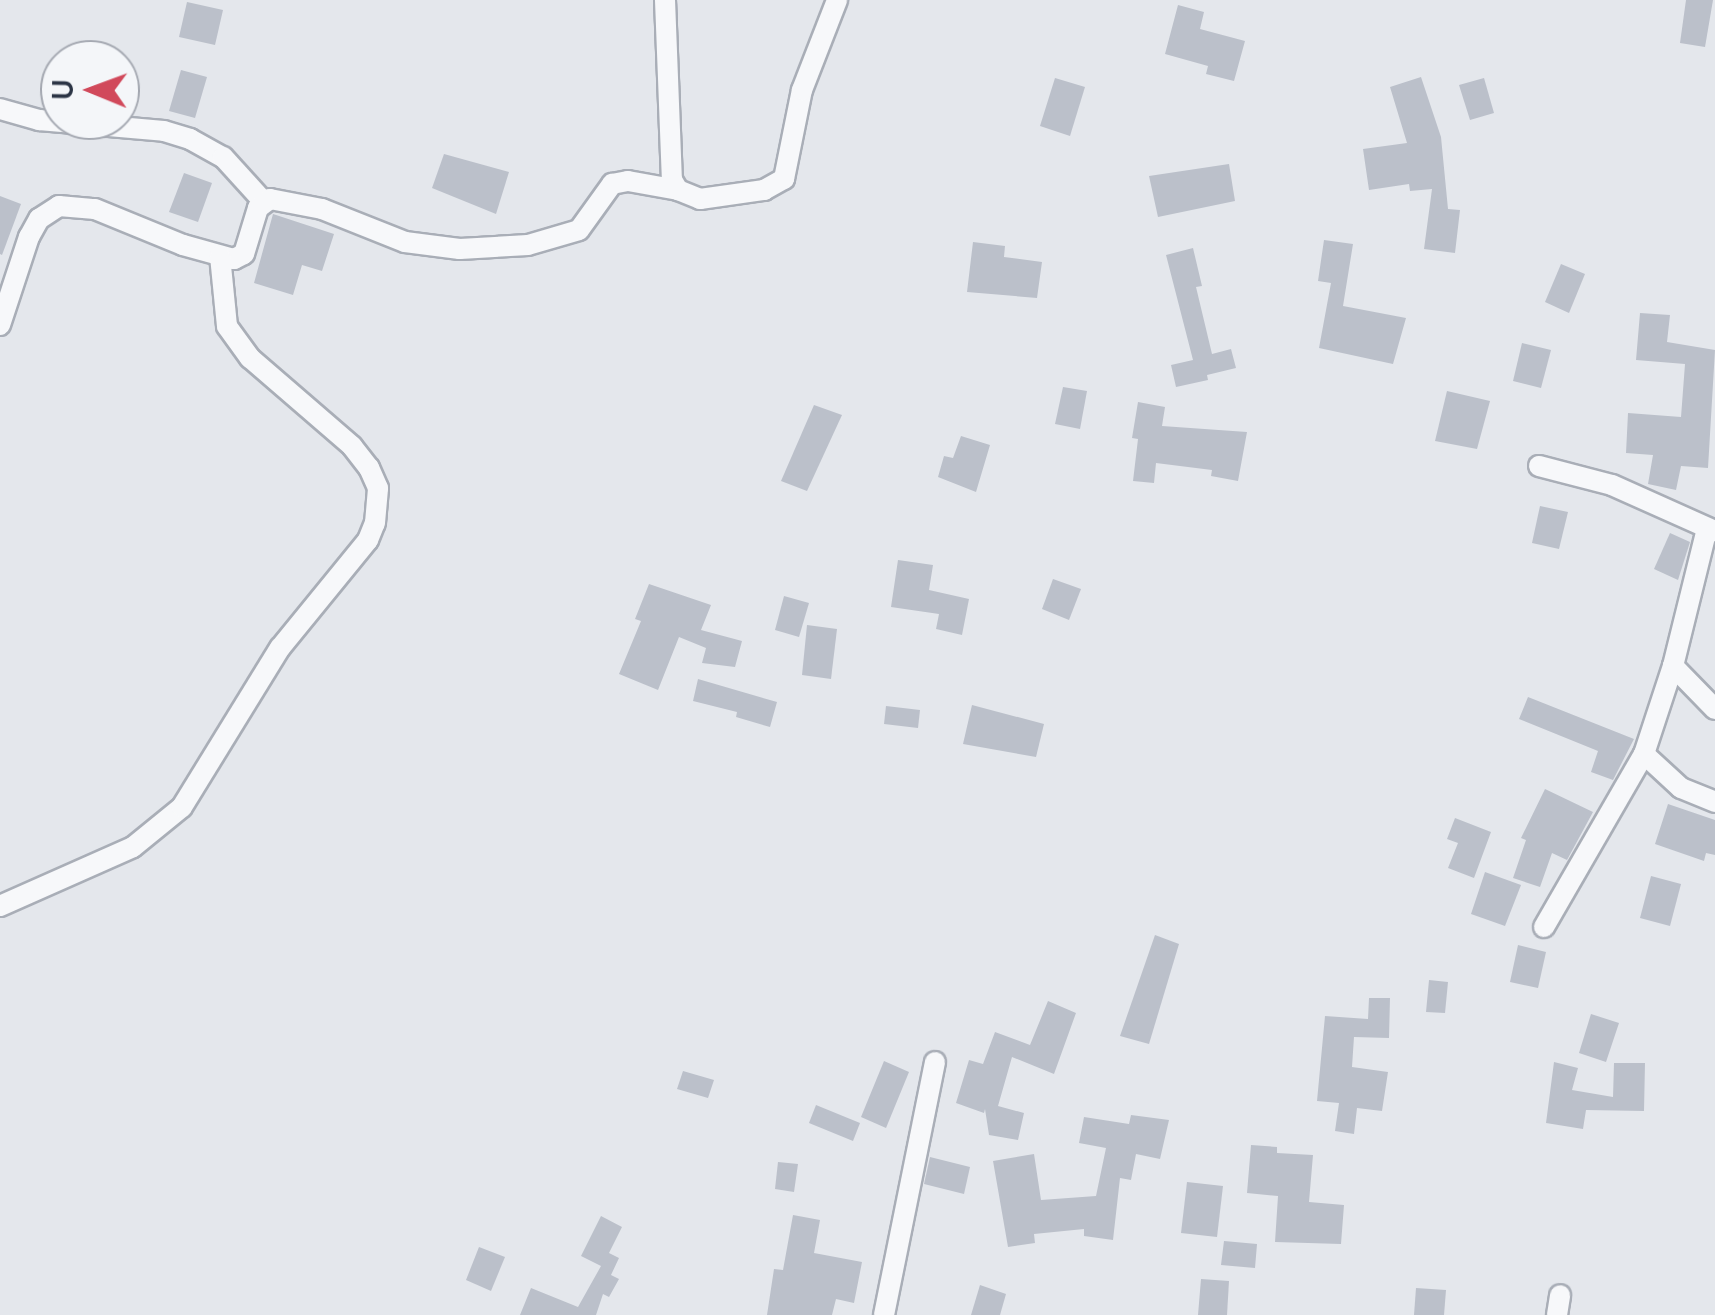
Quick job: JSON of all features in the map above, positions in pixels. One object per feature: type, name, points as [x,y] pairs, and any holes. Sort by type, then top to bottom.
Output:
[{"type":"street","points":[[665,0],[670,165],[678,190]]},
{"type":"street","points":[[264,202],[280,200],[322,210],[405,242],[434,248],[497,248],[542,242],[579,230],[612,184],[628,181],[678,190],[689,197],[720,198],[764,190],[784,179],[802,90],[838,0]]},
{"type":"street","points":[[0,109],[40,120],[164,131],[190,139],[224,157],[264,202]]},
{"type":"street","points":[[0,325],[29,237],[39,219],[58,206],[95,209],[234,259],[244,254],[264,202]]},
{"type":"street","points":[[0,906],[133,846],[182,808],[280,648],[368,540],[374,523],[378,488],[369,468],[352,446],[250,358],[226,326],[220,256]]},
{"type":"street","points":[[1539,466],[1612,485],[1711,530],[1644,754],[1544,926]]},
{"type":"street","points":[[1672,666],[1715,708]]},
{"type":"street","points":[[1644,754],[1681,788],[1715,802]]},
{"type":"street","points":[[884,1315],[935,1062]]},
{"type":"building","points":[[1686,0],[1713,0],[1705,47],[1680,43]]},
{"type":"building","points":[[187,2],[223,10],[215,45],[179,37]]},
{"type":"building","points":[[1178,5],[1204,12],[1200,29],[1245,41],[1234,81],[1206,74],[1208,66],[1165,54]]},
{"type":"building","points":[[181,70],[207,77],[195,118],[169,111]]},
{"type":"building","points":[[1421,77],[1441,137],[1448,209],[1460,210],[1455,253],[1424,249],[1432,189],[1410,191],[1409,184],[1369,190],[1363,149],[1407,143],[1390,87]]},
{"type":"building","points":[[1055,78],[1085,87],[1070,136],[1040,126]]},
{"type":"building","points":[[1484,78],[1494,113],[1470,120],[1459,85]]},
{"type":"building","points":[[444,154],[509,172],[496,214],[432,188]]},
{"type":"building","points":[[1229,164],[1235,201],[1158,217],[1149,176]]},
{"type":"building","points":[[184,173],[212,183],[198,222],[169,212]]},
{"type":"building","points":[[0,196],[21,204],[2,255],[0,254]]},
{"type":"building","points":[[273,214],[334,234],[322,271],[302,265],[293,295],[254,283]]},
{"type":"building","points":[[1324,240],[1353,244],[1343,306],[1406,318],[1393,364],[1319,348],[1331,283],[1318,281]]},
{"type":"building","points":[[973,242],[1005,246],[1004,257],[1042,262],[1037,298],[967,292]]},
{"type":"building","points":[[1193,248],[1202,286],[1196,287],[1212,354],[1231,349],[1236,368],[1176,387],[1171,365],[1193,360],[1166,255]]},
{"type":"building","points":[[1561,264],[1585,274],[1569,313],[1545,302]]},
{"type":"building","points":[[1640,313],[1670,315],[1667,342],[1715,350],[1708,468],[1681,466],[1676,490],[1648,484],[1653,455],[1626,453],[1628,413],[1681,417],[1685,364],[1636,360]]},
{"type":"building","points":[[1522,343],[1551,350],[1541,388],[1513,381]]},
{"type":"building","points":[[1063,387],[1087,391],[1080,429],[1055,424]]},
{"type":"building","points":[[1447,391],[1490,401],[1477,449],[1435,441]]},
{"type":"building","points":[[1138,402],[1165,407],[1162,426],[1247,432],[1238,481],[1211,476],[1212,470],[1156,463],[1154,483],[1133,481],[1138,439],[1132,438]]},
{"type":"building","points":[[814,405],[842,415],[807,491],[781,481]]},
{"type":"building","points":[[961,436],[990,445],[976,492],[938,477],[944,456],[953,458]]},
{"type":"building","points":[[1540,506],[1568,512],[1559,549],[1532,543]]},
{"type":"building","points":[[1670,533],[1690,542],[1678,580],[1654,569]]},
{"type":"building","points":[[898,560],[933,565],[929,590],[969,599],[962,635],[936,629],[939,614],[891,607]]},
{"type":"building","points":[[1053,579],[1081,589],[1069,620],[1042,609]]},
{"type":"building","points":[[649,584],[711,605],[701,630],[742,641],[735,667],[702,663],[706,648],[679,637],[658,690],[619,674],[641,621],[635,619]]},
{"type":"building","points":[[784,596],[809,603],[799,637],[775,630]]},
{"type":"building","points":[[807,625],[837,629],[831,679],[802,675]]},
{"type":"building","points":[[698,679],[777,702],[770,727],[736,717],[737,712],[693,701]]},
{"type":"building","points":[[1528,697],[1634,739],[1613,780],[1591,772],[1598,751],[1519,719]]},
{"type":"building","points":[[972,705],[1044,724],[1036,757],[963,744]]},
{"type":"building","points":[[886,706],[920,710],[918,728],[884,724]]},
{"type":"building","points":[[1545,789],[1593,812],[1567,860],[1552,853],[1540,887],[1513,878],[1526,840],[1521,838]]},
{"type":"building","points":[[1668,804],[1715,820],[1715,855],[1706,853],[1704,861],[1655,844]]},
{"type":"building","points":[[1455,818],[1491,832],[1474,878],[1448,868],[1458,843],[1447,839]]},
{"type":"building","points":[[1485,872],[1521,885],[1505,926],[1471,914]]},
{"type":"building","points":[[1651,876],[1681,884],[1670,926],[1640,918]]},
{"type":"building","points":[[1155,935],[1179,944],[1149,1044],[1120,1036]]},
{"type":"building","points":[[1518,945],[1546,952],[1538,988],[1510,982]]},
{"type":"building","points":[[1429,980],[1448,982],[1445,1013],[1426,1012]]},
{"type":"building","points":[[1369,998],[1390,998],[1389,1038],[1354,1037],[1352,1067],[1388,1072],[1382,1111],[1357,1108],[1354,1134],[1335,1131],[1339,1103],[1317,1101],[1325,1016],[1368,1019]]},
{"type":"building","points":[[1048,1001],[1076,1013],[1054,1074],[1012,1057],[998,1106],[1024,1113],[1018,1140],[989,1135],[985,1109],[984,1113],[956,1103],[969,1060],[983,1064],[995,1032],[1030,1045]]},
{"type":"building","points":[[1591,1014],[1619,1023],[1606,1062],[1579,1053]]},
{"type":"building","points":[[884,1061],[909,1072],[886,1128],[861,1117]]},
{"type":"building","points":[[1554,1062],[1578,1068],[1572,1090],[1613,1097],[1614,1063],[1645,1063],[1644,1111],[1586,1110],[1583,1129],[1546,1123]]},
{"type":"building","points":[[683,1071],[714,1080],[708,1098],[677,1089]]},
{"type":"building","points":[[816,1105],[860,1123],[853,1141],[809,1123]]},
{"type":"building","points":[[1131,1115],[1169,1120],[1160,1159],[1136,1154],[1131,1180],[1120,1178],[1113,1240],[1084,1236],[1084,1229],[1034,1234],[1035,1243],[1008,1247],[993,1161],[1034,1154],[1041,1200],[1096,1196],[1106,1148],[1079,1143],[1084,1117],[1129,1124]]},
{"type":"building","points":[[1251,1145],[1277,1147],[1277,1153],[1313,1155],[1309,1202],[1344,1205],[1341,1244],[1275,1242],[1278,1196],[1247,1193]]},
{"type":"building","points":[[930,1157],[970,1167],[964,1194],[924,1184]]},
{"type":"building","points":[[778,1162],[798,1164],[794,1192],[775,1189]]},
{"type":"building","points":[[1187,1182],[1223,1186],[1217,1237],[1181,1233]]},
{"type":"building","points":[[793,1215],[820,1220],[814,1253],[862,1262],[854,1303],[836,1299],[832,1315],[767,1315],[774,1269],[783,1270]]},
{"type":"building","points":[[601,1216],[622,1227],[609,1253],[619,1258],[611,1275],[619,1279],[609,1297],[603,1294],[596,1315],[520,1315],[531,1288],[578,1307],[601,1266],[581,1256]]},
{"type":"building","points":[[1224,1241],[1257,1244],[1255,1268],[1221,1265]]},
{"type":"building","points":[[479,1247],[505,1257],[491,1291],[466,1280]]},
{"type":"building","points":[[1201,1279],[1229,1281],[1227,1315],[1198,1315]]},
{"type":"building","points":[[980,1285],[1006,1294],[1000,1315],[971,1315]]},
{"type":"building","points":[[1416,1288],[1446,1290],[1444,1315],[1414,1315]]}]
